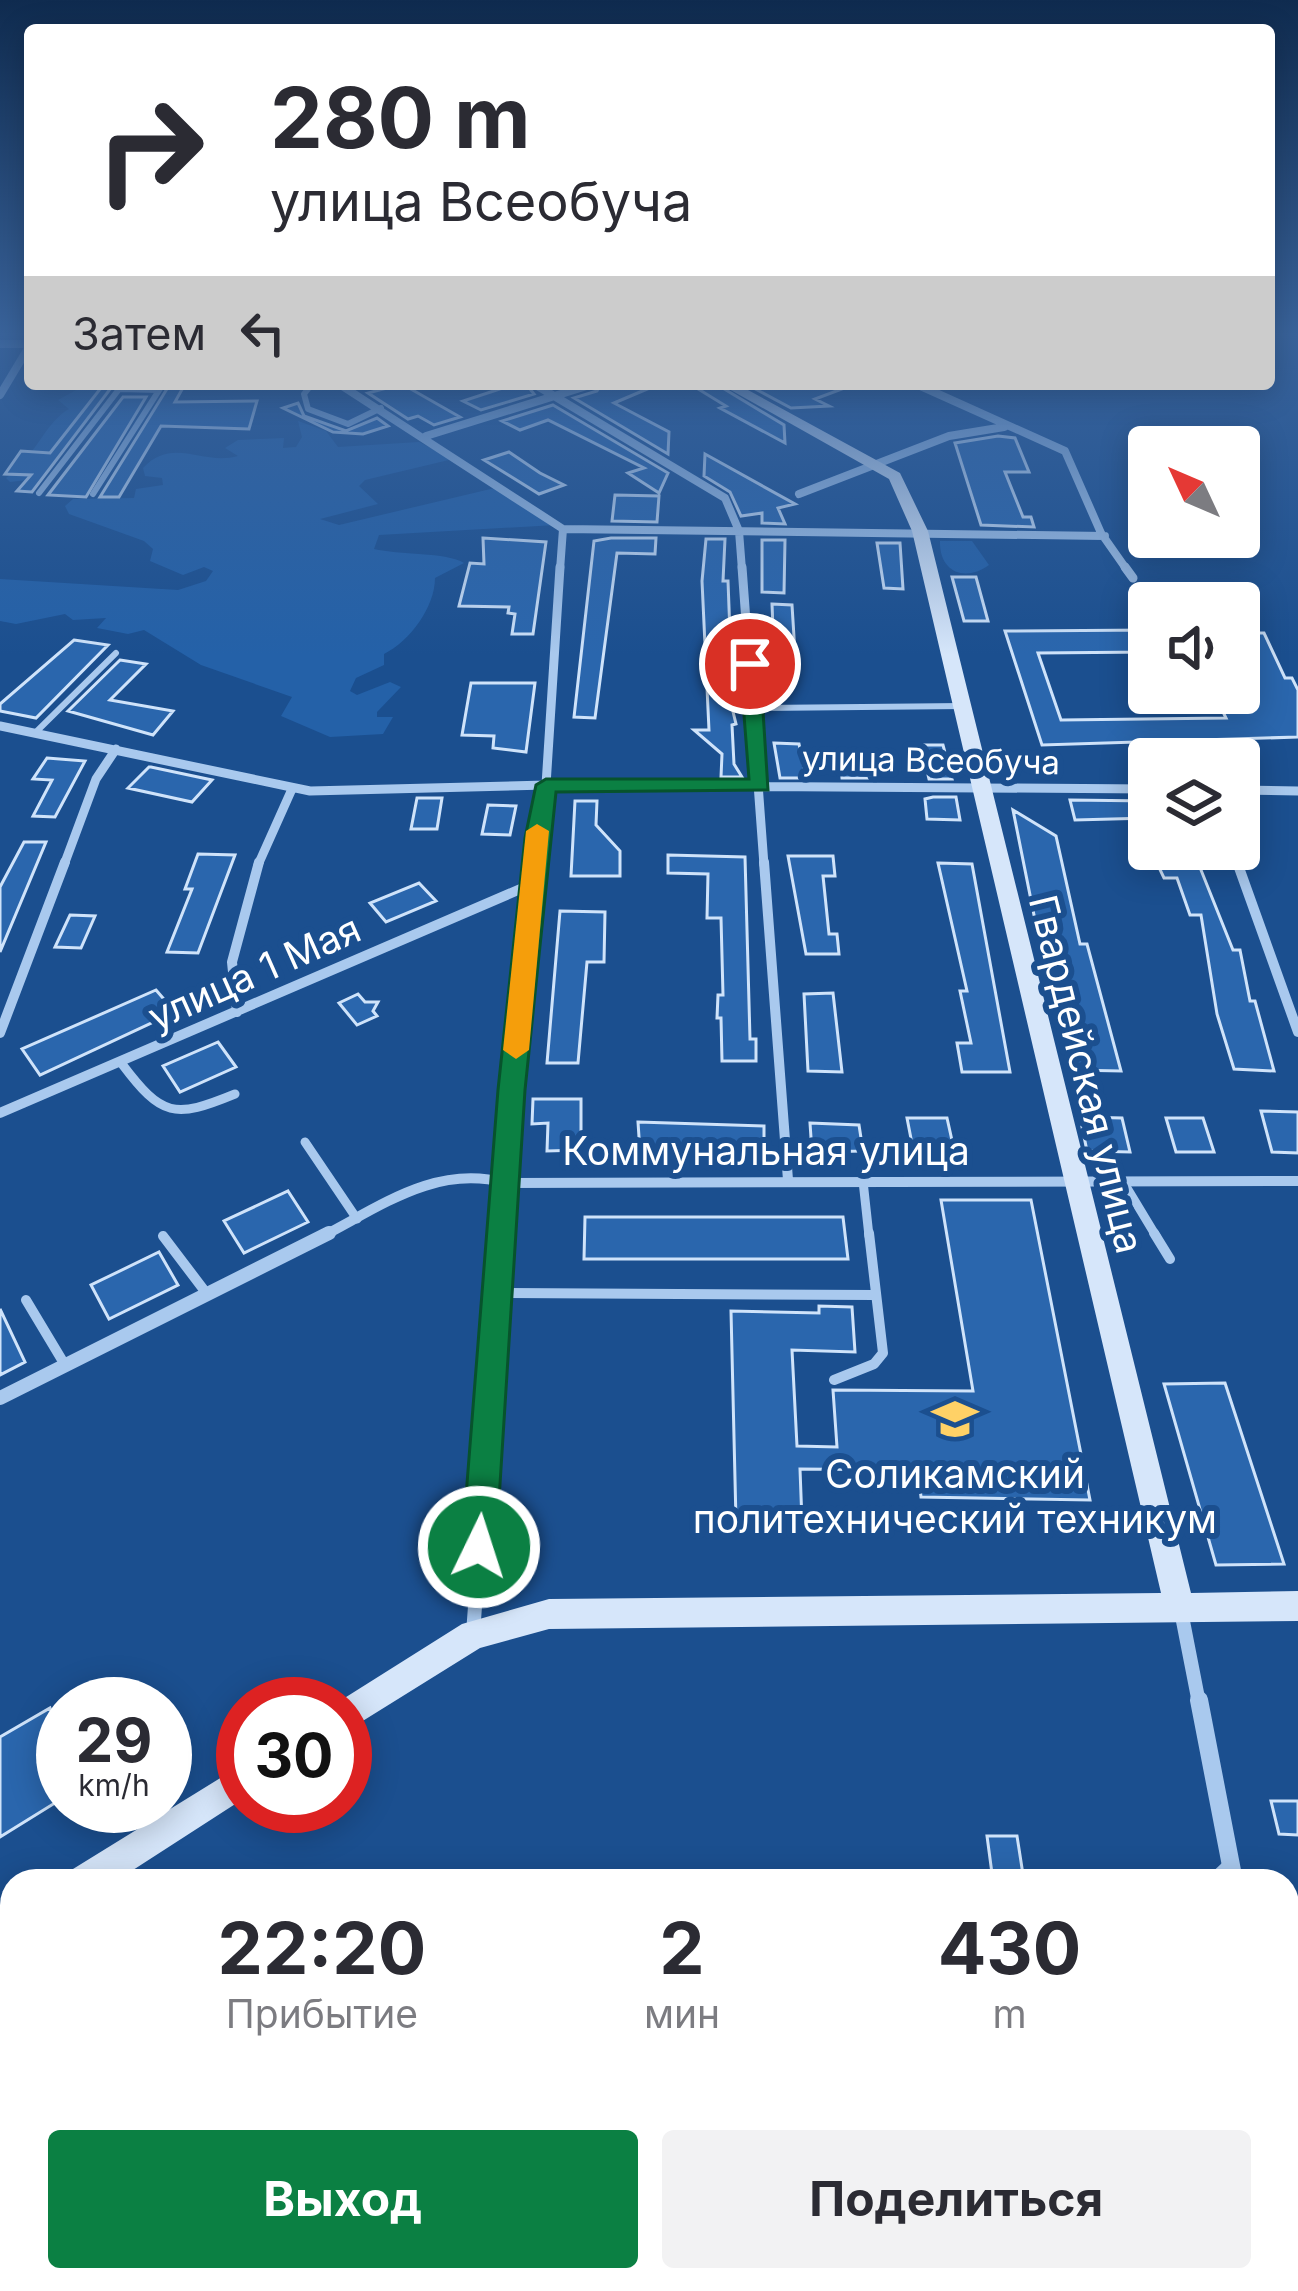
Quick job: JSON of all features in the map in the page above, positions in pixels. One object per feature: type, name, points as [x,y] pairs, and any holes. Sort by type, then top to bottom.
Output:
[{"type":"street","points":[[433,441],[563,529],[1105,536]]},
{"type":"street","points":[[631,441],[725,498],[739,531],[788,1180]]},
{"type":"street","name":"Гвардейская улица","points":[[835,441],[878,464],[906,490],[920,531],[1180,1604],[1231,1869]]},
{"type":"street","points":[[800,494],[937,441]]},
{"type":"street","points":[[1039,441],[1065,451],[1105,536],[1132,578]]},
{"type":"street","points":[[473,1635],[506,1183],[532,884],[546,785],[563,529]]},
{"type":"street","name":"улица Всеобуча","points":[[0,726],[292,789],[546,785],[1128,789]]},
{"type":"street","points":[[0,1033],[96,779],[116,749]]},
{"type":"street","points":[[237,1012],[229,994],[228,965],[276,819],[292,789]]},
{"type":"street","points":[[1260,790],[1298,791]]},
{"type":"street","points":[[1240,870],[1298,1032]]},
{"type":"street","name":"улица 1 Мая","points":[[0,1113],[532,884]]},
{"type":"street","name":"Коммунальная улица","points":[[0,1398],[357,1219],[455,1175],[474,1174],[506,1183],[1298,1181]]},
{"type":"street","points":[[372,1699],[473,1635],[549,1614],[1298,1606]]},
{"type":"street","points":[[104,1869],[216,1797]]},
{"type":"lane","points":[[38,493],[78,441]]},
{"type":"lane","points":[[93,494],[127,441]]},
{"type":"lane","points":[[35,733],[116,653]]},
{"type":"lane","points":[[754,708],[963,706]]},
{"type":"lane","points":[[122,1064],[155,1108],[167,1114],[188,1114],[235,1094]]},
{"type":"lane","points":[[305,1142],[357,1219]]},
{"type":"lane","points":[[834,1380],[874,1364],[883,1353],[863,1180]]},
{"type":"lane","points":[[1124,1183],[1171,1258]]},
{"type":"lane","points":[[163,1236],[207,1295]]},
{"type":"lane","points":[[498,1293],[875,1295]]},
{"type":"lane","points":[[26,1300],[65,1365]]},
{"type":"shaded area","points":[[39,441],[58,441],[27,480],[10,482],[6,478]]},
{"type":"shaded area","points":[[237,441],[284,441],[283,448],[296,447],[300,441],[333,441],[338,447],[419,442],[453,459],[365,480],[359,486],[378,504],[320,519],[339,525],[499,487],[556,525],[379,535],[374,549],[464,563],[435,578],[426,611],[403,641],[384,654],[384,665],[356,678],[350,691],[357,695],[390,682],[401,687],[377,712],[377,717],[393,717],[383,734],[330,737],[281,716],[292,697],[201,665],[144,630],[128,634],[97,628],[106,618],[73,620],[65,614],[16,624],[0,621],[0,579],[178,590],[206,581],[213,571],[204,567],[183,575],[150,561],[153,549],[144,541],[69,514],[65,506],[73,499],[134,498],[136,489],[163,485],[162,478],[145,476],[143,468],[165,454],[238,456],[225,448]]},
{"type":"shaded area","points":[[940,541],[972,541],[989,565],[971,573],[955,571],[944,560]]},
{"type":"building","points":[[59,441],[71,441],[32,492],[17,491],[31,475],[5,474],[21,451],[50,453]]},
{"type":"building","points":[[89,441],[120,441],[86,497],[48,495]]},
{"type":"building","points":[[135,441],[152,441],[119,497],[100,497]]},
{"type":"building","points":[[590,441],[614,441],[668,473],[659,493],[628,473],[644,468]]},
{"type":"building","points":[[646,441],[669,441],[668,454]]},
{"type":"building","points":[[1016,441],[1029,472],[1005,472],[1023,517],[1031,517],[1034,527],[981,525],[955,443]]},
{"type":"building","points":[[509,452],[564,485],[539,494],[484,460]]},
{"type":"building","points":[[705,454],[795,504],[778,508],[785,524],[762,523],[762,513],[741,516],[730,492],[704,476]]},
{"type":"building","points":[[615,495],[659,496],[657,522],[612,521]]},
{"type":"building","points":[[483,538],[546,542],[533,634],[512,634],[515,614],[508,613],[509,607],[459,606],[470,563],[484,564]]},
{"type":"building","points":[[656,538],[655,554],[617,553],[595,718],[574,717],[594,541]]},
{"type":"building","points":[[706,539],[725,539],[723,581],[728,581],[732,687],[727,687],[736,724],[732,725],[734,764],[742,777],[721,777],[722,754],[694,730],[709,730],[702,581]]},
{"type":"building","points":[[762,540],[785,540],[784,593],[762,592]]},
{"type":"building","points":[[877,543],[900,543],[903,589],[884,588]]},
{"type":"building","points":[[952,577],[976,577],[988,621],[964,621]]},
{"type":"building","points":[[772,604],[792,605],[795,653],[774,653]]},
{"type":"building","points":[[1128,630],[1128,652],[1038,653],[1061,720],[1260,714],[1260,633],[1264,633],[1285,678],[1292,678],[1298,690],[1298,737],[1128,738],[1128,742],[1042,745],[1005,631]]},
{"type":"building","points":[[74,640],[108,645],[36,718],[0,711],[0,704]]},
{"type":"building","points":[[120,660],[146,664],[110,700],[173,711],[153,735],[68,711]]},
{"type":"building","points":[[471,683],[535,683],[526,752],[493,748],[494,736],[462,735]]},
{"type":"building","points":[[774,743],[799,744],[806,778],[780,778]]},
{"type":"building","points":[[921,745],[943,745],[952,779],[929,779]]},
{"type":"building","points":[[840,755],[869,756],[871,778],[842,778]]},
{"type":"building","points":[[47,758],[85,761],[55,817],[33,816],[52,780],[33,779]]},
{"type":"building","points":[[149,767],[212,780],[192,802],[128,788]]},
{"type":"building","points":[[956,797],[960,820],[927,819],[925,799]]},
{"type":"building","points":[[417,798],[442,798],[437,829],[411,829]]},
{"type":"building","points":[[1070,800],[1128,801],[1128,819],[1075,820]]},
{"type":"building","points":[[575,801],[597,801],[596,825],[620,851],[620,876],[571,876]]},
{"type":"building","points":[[488,805],[516,806],[510,835],[482,834]]},
{"type":"building","points":[[1013,810],[1056,836],[1080,944],[1087,944],[1121,1071],[1072,1070],[1058,966],[1044,965]]},
{"type":"building","points":[[24,842],[46,842],[0,952],[0,887]]},
{"type":"building","points":[[198,854],[235,855],[198,953],[167,952],[192,889],[185,889]]},
{"type":"building","points":[[668,855],[745,857],[750,1039],[756,1039],[756,1061],[722,1061],[721,1018],[717,1018],[718,995],[723,995],[721,918],[707,918],[708,874],[668,873]]},
{"type":"building","points":[[788,856],[833,856],[835,876],[823,876],[829,934],[837,934],[839,954],[806,954]]},
{"type":"building","points":[[938,863],[972,864],[1010,1072],[962,1072],[957,1043],[971,1043],[960,991],[967,991]]},
{"type":"building","points":[[1160,870],[1201,870],[1233,950],[1240,950],[1250,1001],[1255,1001],[1274,1071],[1234,1069],[1217,1014],[1201,915],[1190,915],[1177,878],[1164,878]]},
{"type":"building","points":[[419,883],[436,901],[386,922],[370,903]]},
{"type":"building","points":[[560,911],[605,912],[604,962],[587,962],[578,1063],[547,1063]]},
{"type":"building","points":[[70,915],[95,916],[81,948],[55,947]]},
{"type":"building","points":[[156,990],[175,1012],[40,1075],[22,1049]]},
{"type":"building","points":[[833,993],[842,1072],[808,1071],[804,994]]},
{"type":"building","points":[[358,994],[365,1002],[378,1002],[373,1011],[377,1016],[357,1025],[339,1003]]},
{"type":"building","points":[[218,1042],[236,1067],[180,1092],[163,1066]]},
{"type":"building","points":[[533,1099],[581,1099],[581,1150],[547,1151],[548,1123],[532,1124]]},
{"type":"building","points":[[1261,1111],[1298,1112],[1298,1153],[1272,1152]]},
{"type":"building","points":[[1080,1117],[1122,1118],[1130,1152],[1087,1151]]},
{"type":"building","points":[[907,1118],[947,1118],[955,1154],[914,1154]]},
{"type":"building","points":[[1166,1118],[1203,1118],[1214,1152],[1176,1152]]},
{"type":"building","points":[[638,1122],[764,1126],[764,1150],[640,1152]]},
{"type":"building","points":[[810,1123],[859,1125],[863,1151],[812,1152]]},
{"type":"building","points":[[288,1191],[308,1222],[244,1253],[224,1221]]},
{"type":"building","name":"Соликамский политехнический техникум","points":[[941,1200],[1031,1200],[1090,1500],[921,1497],[918,1470],[800,1469],[802,1522],[736,1521],[731,1311],[819,1313],[819,1306],[852,1307],[855,1352],[792,1350],[797,1446],[837,1447],[833,1390],[973,1391]]},
{"type":"building","points":[[585,1217],[843,1217],[848,1259],[584,1259]]},
{"type":"building","points":[[159,1252],[178,1285],[109,1319],[91,1285]]},
{"type":"building","points":[[0,1309],[25,1362],[0,1375]]},
{"type":"building","points":[[1225,1383],[1284,1564],[1216,1565],[1164,1384]]},
{"type":"building","points":[[36,1716],[36,1815],[0,1837],[0,1737]]},
{"type":"building","points":[[1271,1801],[1298,1801],[1298,1835],[1279,1834]]},
{"type":"building","points":[[987,1836],[1017,1836],[1022,1869],[991,1869]]},
{"type":"slow traffic","points":[[516,1050],[537,831]]},
{"type":"place","name":"Соликамский политехнический техникум","points":[[955,1419]]},
{"type":"route","points":[[479,1547],[512,1090],[536,838],[546,785],[760,785],[750,664]]}]
